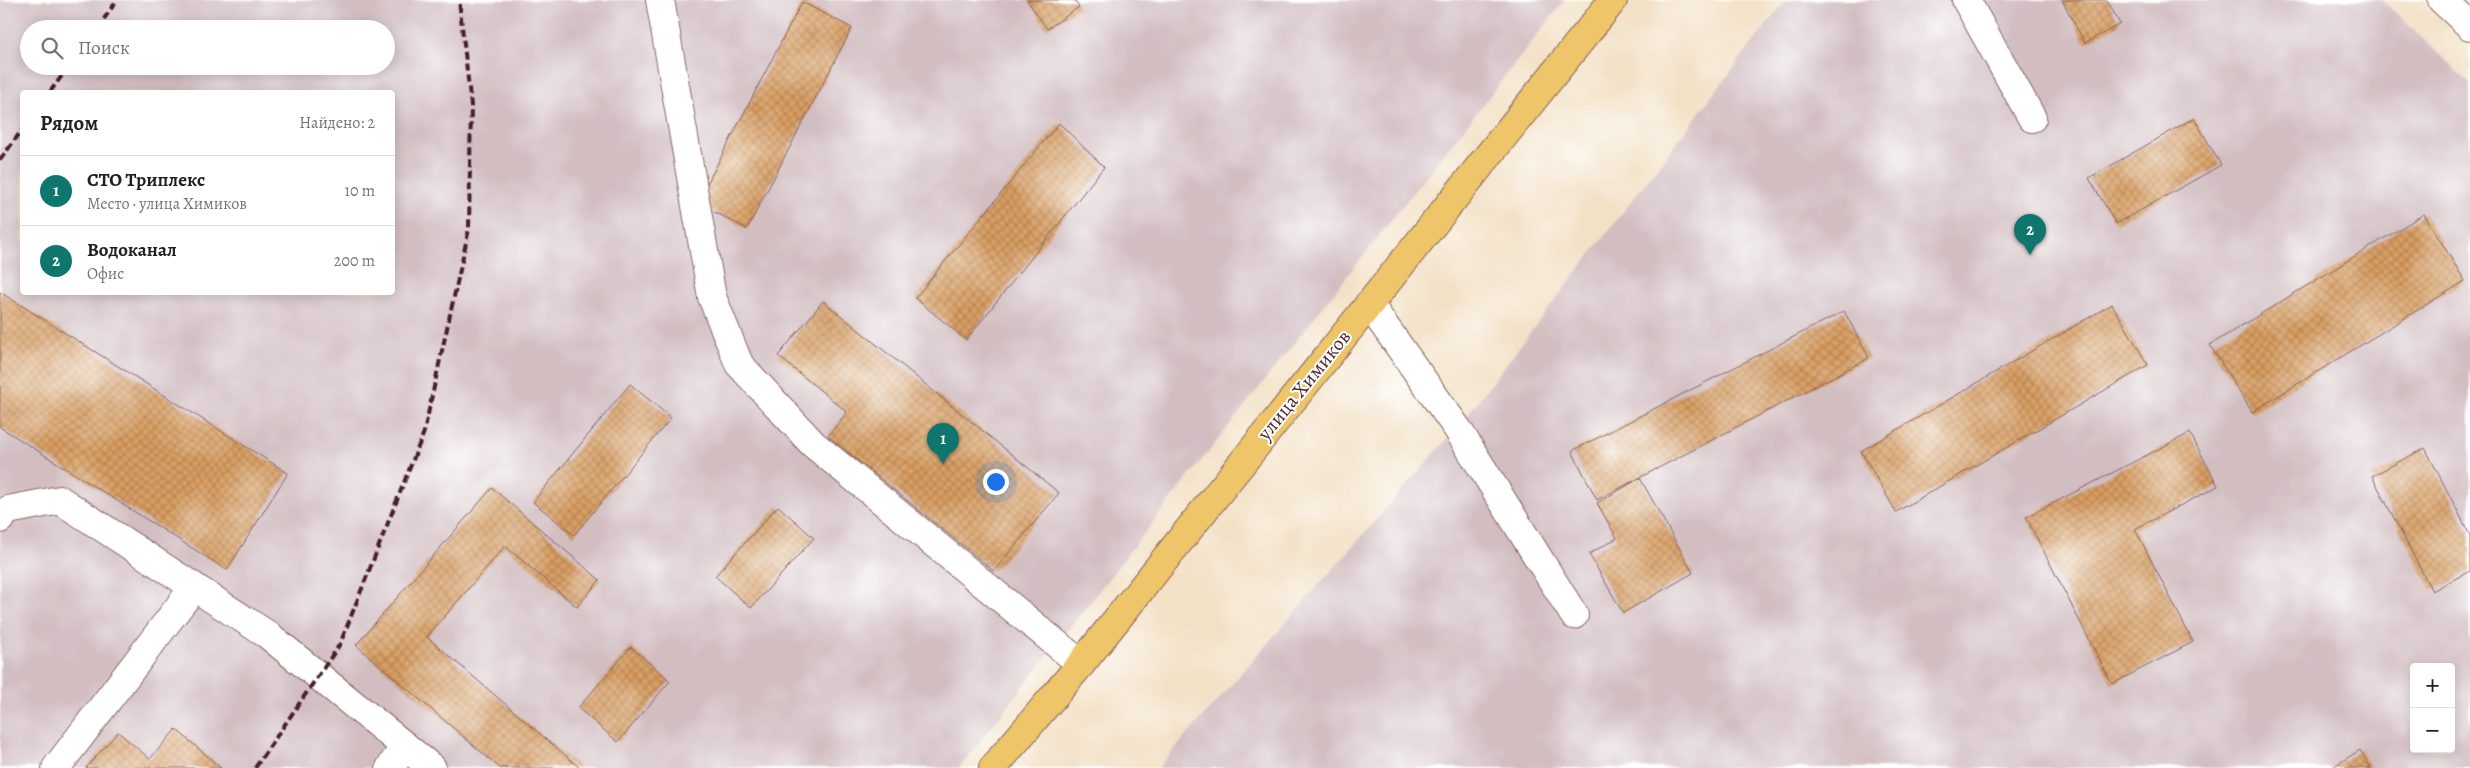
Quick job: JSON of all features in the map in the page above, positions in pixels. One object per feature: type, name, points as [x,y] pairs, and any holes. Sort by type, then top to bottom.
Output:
[{"type":"main road","name":"улица Химиков","points":[[993,768],[1082,664],[1613,0]]},
{"type":"street","points":[[660,0],[712,297],[739,364],[813,444],[1082,664]]},
{"type":"street","points":[[1966,0],[2032,118]]},
{"type":"street","points":[[2442,0],[2470,26]]},
{"type":"street","points":[[1369,304],[1457,428],[1574,615]]},
{"type":"street","points":[[0,519],[8,510],[60,500],[268,635],[397,757],[432,768]]},
{"type":"street","points":[[56,768],[194,587]]},
{"type":"shaded area","points":[[0,0],[1565,0],[959,768],[0,768]]},
{"type":"shaded area","points":[[1786,0],[2382,0],[2470,83],[2470,768],[1158,768],[1457,428]]},
{"type":"building","points":[[1027,0],[1074,0],[1079,7],[1047,29]]},
{"type":"building","points":[[2062,0],[2107,0],[2120,24],[2085,43]]},
{"type":"building","points":[[802,2],[852,28],[747,229],[697,203]]},
{"type":"building","points":[[2194,118],[2221,165],[2116,224],[2089,178]]},
{"type":"building","points":[[1059,123],[1104,167],[966,340],[915,298]]},
{"type":"building","points":[[2424,214],[2465,281],[2252,412],[2210,345]]},
{"type":"building","points":[[0,292],[288,473],[227,570],[0,427]]},
{"type":"building","points":[[823,301],[1059,493],[994,571],[828,436],[847,412],[778,356]]},
{"type":"building","points":[[2112,304],[2148,365],[1896,512],[1861,451]]},
{"type":"building","points":[[1844,311],[1869,358],[1597,500],[1572,451]]},
{"type":"building","points":[[630,384],[671,418],[574,535],[533,502]]},
{"type":"building","points":[[2190,433],[2218,486],[2135,529],[2193,642],[2112,684],[2026,517]]},
{"type":"building","points":[[2425,448],[2470,535],[2470,571],[2432,591],[2372,476]]},
{"type":"building","points":[[1640,478],[1693,573],[1623,613],[1589,554],[1617,538],[1597,503]]},
{"type":"building","points":[[492,488],[600,580],[577,607],[505,546],[427,637],[580,768],[500,768],[356,645]]},
{"type":"building","points":[[778,506],[814,538],[751,608],[715,576]]},
{"type":"building","points":[[631,647],[670,681],[618,742],[578,708]]},
{"type":"building","points":[[176,729],[221,768],[86,768],[118,732],[150,759]]},
{"type":"building","points":[[2360,750],[2371,768],[2331,768]]},
{"type":"railway","points":[[103,20],[117,0]]},
{"type":"railway","points":[[255,768],[340,644],[424,432],[469,229],[471,106],[459,0]]},
{"type":"railway","points":[[51,90],[62,75]]},
{"type":"railway","points":[[0,160],[20,133]]},
{"type":"place","name":"Водоканал","points":[[2030,255]]},
{"type":"place","name":"СТО Триплекс","points":[[943,464]]}]
